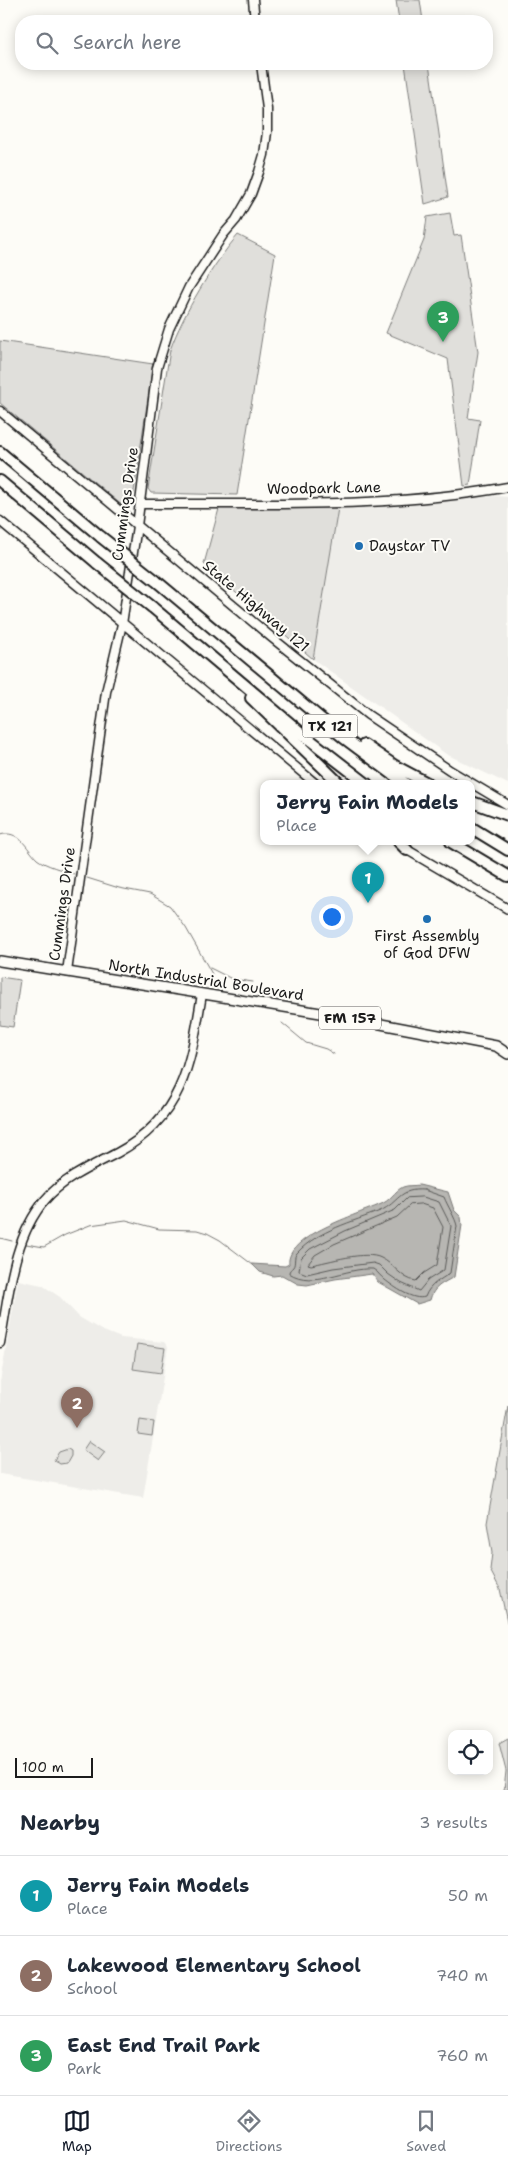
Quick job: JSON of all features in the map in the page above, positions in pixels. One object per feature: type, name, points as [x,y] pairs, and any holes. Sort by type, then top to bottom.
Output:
[{"type":"highway","name":"TX 121","points":[[0,452],[101,538],[155,580],[344,738],[401,780]]},
{"type":"highway","name":"TX 121","points":[[0,480],[228,672],[362,780]]},
{"type":"highway","points":[[256,665],[265,667],[325,717],[370,750],[422,780]]},
{"type":"highway","points":[[228,672],[234,682],[336,780]]},
{"type":"highway","points":[[475,803],[508,815]]},
{"type":"highway","points":[[475,830],[508,850]]},
{"type":"highway","points":[[402,845],[407,850]]},
{"type":"highway","points":[[456,845],[508,876]]},
{"type":"main road","name":"North Industrial Boulevard","points":[[0,961],[339,1016],[496,1046],[508,1044]]},
{"type":"main road","name":"North Industrial Boulevard","points":[[496,1046],[508,1054]]},
{"type":"street","points":[[252,0],[254,15]]},
{"type":"street","name":"Cummings Drive","points":[[67,972],[106,692],[122,624],[137,526],[157,368],[169,329],[189,287],[223,235],[236,220],[251,194],[264,155],[267,132],[267,109],[262,70]]},
{"type":"street","name":"State Highway 121","points":[[0,411],[368,716],[465,780]]},
{"type":"street","name":"Woodpark Lane","points":[[140,504],[349,503],[466,495],[508,487]]},
{"type":"street","points":[[0,521],[311,780]]},
{"type":"street","name":"State Highway 121","points":[[475,786],[508,805]]},
{"type":"street","points":[[400,845],[508,909]]},
{"type":"street","points":[[0,1343],[12,1276],[21,1243],[37,1210],[56,1189],[75,1175],[131,1145],[158,1124],[181,1087],[187,1071],[202,994]]},
{"type":"shaded area","points":[[396,0],[420,0],[422,15],[398,15]]},
{"type":"shaded area","points":[[406,70],[430,70],[448,197],[425,204]]},
{"type":"shaded area","points":[[450,213],[454,236],[461,235],[478,352],[468,418],[480,420],[470,485],[464,486],[448,359],[386,333],[424,240],[427,217]]},
{"type":"shaded area","points":[[238,235],[275,254],[237,495],[151,493],[148,489],[170,350],[200,290]]},
{"type":"shaded area","points":[[0,341],[153,364],[132,505],[124,507],[0,403]]},
{"type":"shaded area","points":[[496,496],[508,497],[508,784],[446,754],[313,659],[338,508]]},
{"type":"shaded area","points":[[220,505],[338,508],[313,659],[204,564]]},
{"type":"shaded area","points":[[0,977],[20,980],[13,1027],[0,1025]]},
{"type":"shaded area","points":[[18,1280],[42,1285],[60,1297],[79,1317],[101,1330],[121,1338],[164,1342],[168,1347],[143,1498],[0,1474],[0,1382]]},
{"type":"shaded area","points":[[137,1344],[165,1348],[161,1373],[133,1369]]},
{"type":"shaded area","points":[[508,1406],[508,1626],[500,1589],[490,1570],[492,1553],[487,1523]]},
{"type":"shaded area","points":[[140,1420],[154,1422],[152,1436],[138,1434]]},
{"type":"shaded area","points":[[89,1441],[105,1452],[98,1461],[83,1450]]},
{"type":"shaded area","points":[[68,1449],[71,1451],[71,1456],[67,1463],[60,1464],[54,1460],[59,1452]]},
{"type":"shaded area","points":[[508,1738],[508,1790],[504,1790],[506,1771],[499,1743]]},
{"type":"water","points":[[419,1185],[448,1192],[454,1210],[461,1217],[462,1225],[454,1277],[442,1283],[433,1292],[430,1300],[417,1304],[378,1282],[372,1274],[307,1285],[298,1284],[282,1275],[273,1276],[260,1272],[252,1264],[285,1266],[289,1264],[291,1254],[299,1244],[310,1235],[383,1203],[403,1187]]},
{"type":"waterway","points":[[0,835],[7,834],[17,837],[37,859],[50,866],[74,874]]},
{"type":"waterway","points":[[87,878],[119,888],[150,894],[170,906],[186,928],[212,974]]},
{"type":"waterway","points":[[210,968],[232,979],[253,982]]},
{"type":"waterway","points":[[282,1023],[306,1043],[326,1049],[334,1054]]},
{"type":"waterway","points":[[26,1244],[44,1247],[65,1235],[90,1225],[126,1220],[159,1229],[197,1230],[207,1233],[220,1240],[253,1265]]},
{"type":"waterway","points":[[0,1238],[12,1241]]},
{"type":"place","name":"East End Trail Park","points":[[443,342]]},
{"type":"place","name":"Daystar TV","points":[[359,546]]},
{"type":"place","name":"Jerry Fain Models","points":[[368,903]]},
{"type":"place","name":"First Assembly of God DFW","points":[[427,919]]},
{"type":"place","name":"Lakewood Elementary School","points":[[77,1428]]}]
